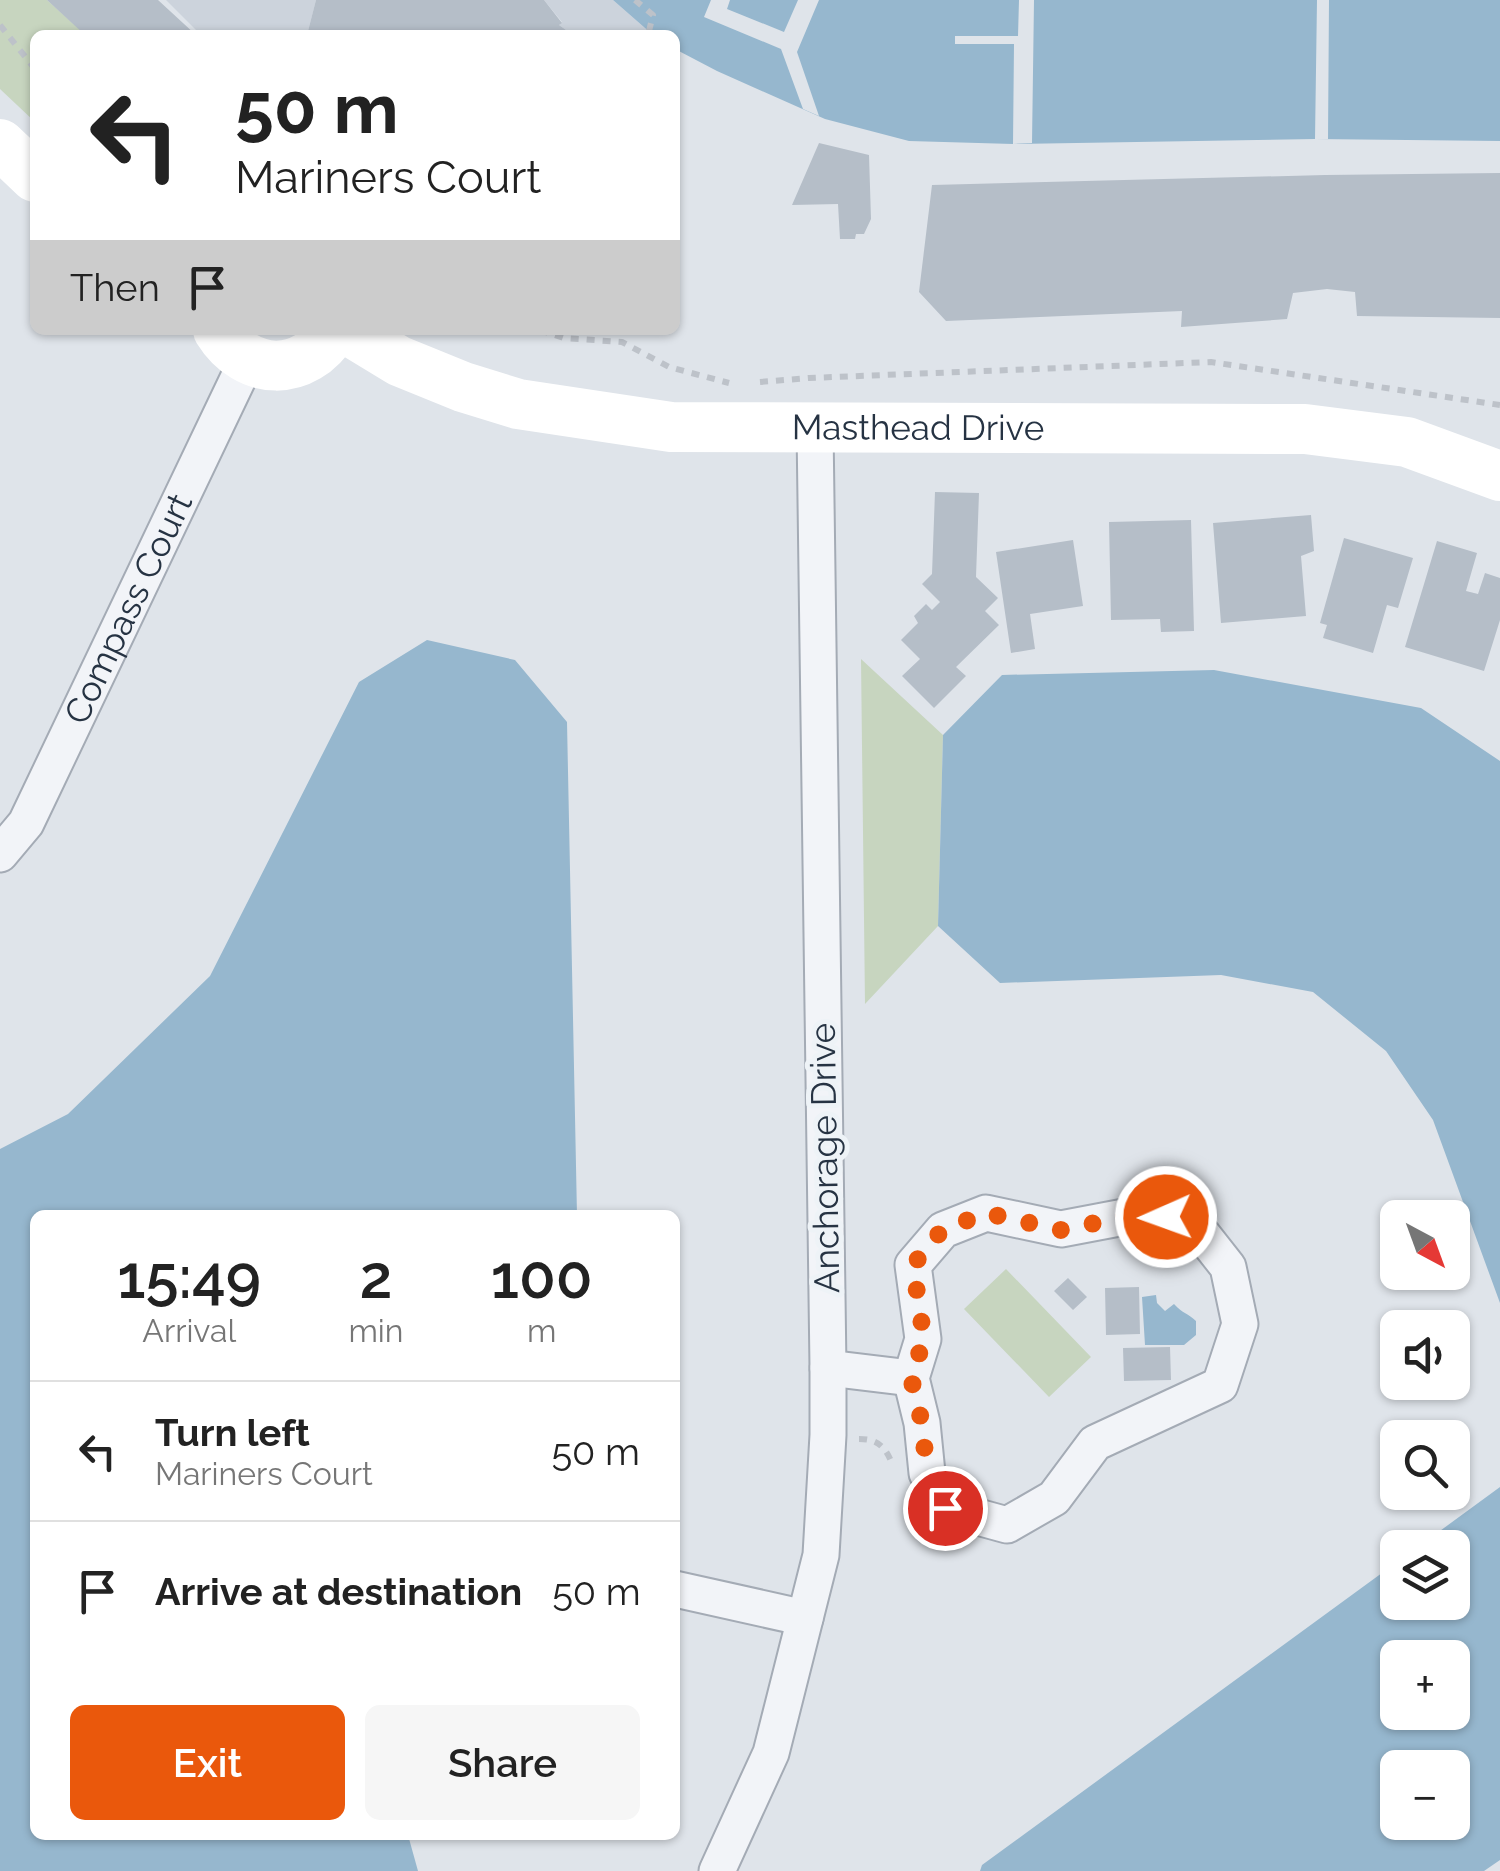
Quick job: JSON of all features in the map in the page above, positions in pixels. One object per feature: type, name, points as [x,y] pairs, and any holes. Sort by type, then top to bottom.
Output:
[{"type":"street","points":[[0,144],[30,171]]},
{"type":"street","points":[[232,345],[268,366],[290,364],[310,356],[331,335]]},
{"type":"street","name":"Masthead Drive","points":[[356,335],[399,361],[518,404],[671,427],[1305,430],[1407,442],[1500,476]]},
{"type":"street","name":"Compass Court","points":[[0,854],[26,823],[232,345]]},
{"type":"street","name":"Anchorage Drive","points":[[718,1871],[771,1753],[821,1555],[828,1368],[815,428]]},
{"type":"street","points":[[986,1213],[1061,1230],[1140,1214],[1191,1220],[1228,1267],[1240,1324],[1220,1386],[1095,1443],[1054,1498],[1006,1525],[945,1508],[927,1473],[925,1454],[911,1378],[924,1339],[913,1265],[942,1230],[986,1213]]},
{"type":"street","points":[[828,1368],[911,1378]]},
{"type":"street","points":[[680,1590],[805,1618]]},
{"type":"path","points":[[636,0],[653,15],[649,30]]},
{"type":"path","points":[[0,25],[30,63]]},
{"type":"path","points":[[555,335],[622,342],[669,366],[738,386]]},
{"type":"path","points":[[755,383],[1211,362],[1500,405]]},
{"type":"path","points":[[828,1435],[872,1439],[890,1457],[894,1471],[925,1454]]},
{"type":"shaded area","points":[[166,0],[316,0],[308,30],[196,30]]},
{"type":"shaded area","points":[[544,0],[613,0],[647,30],[566,30],[559,25],[562,22]]},
{"type":"green space","points":[[0,0],[47,0],[80,30],[30,30],[30,117],[0,89]]},
{"type":"green space","points":[[861,659],[943,735],[938,926],[865,1004]]},
{"type":"green space","points":[[1006,1269],[1091,1357],[1049,1397],[964,1309]]},
{"type":"water","points":[[613,0],[1500,0],[1500,141],[909,141],[825,119],[717,71],[680,52],[680,30],[647,30]]},
{"type":"water","points":[[427,640],[515,660],[567,722],[577,1210],[30,1210],[30,1840],[409,1840],[418,1871],[0,1871],[0,1149],[68,1114],[210,976],[359,682]]},
{"type":"water","points":[[1214,670],[1421,708],[1500,761],[1500,1303],[1470,1221],[1470,1200],[1462,1200],[1433,1120],[1386,1051],[1313,992],[1221,975],[1000,983],[938,926],[943,735],[1002,675]]},
{"type":"water","points":[[1156,1295],[1157,1303],[1165,1311],[1174,1304],[1196,1321],[1196,1335],[1184,1345],[1145,1345],[1142,1297]]},
{"type":"water","points":[[1500,1487],[1500,1860],[1484,1871],[980,1871],[982,1865],[1380,1574],[1380,1620],[1470,1620],[1470,1530],[1441,1530]]},
{"type":"pier","points":[[711,0],[730,0],[727,9],[784,32],[798,0],[819,0],[797,52],[819,116],[803,109],[781,49],[704,17]]},
{"type":"pier","points":[[1019,0],[1034,0],[1032,143],[1013,144],[1014,44],[955,44],[955,36],[1018,36]]},
{"type":"pier","points":[[1317,0],[1329,0],[1328,139],[1315,139]]},
{"type":"building","points":[[47,0],[158,0],[191,30],[80,30]]},
{"type":"building","points":[[316,0],[544,0],[566,30],[308,30]]},
{"type":"building","points":[[819,143],[869,155],[871,219],[864,234],[856,234],[855,239],[840,239],[838,204],[792,205]]},
{"type":"building","points":[[1500,173],[1500,318],[1357,316],[1355,292],[1327,289],[1293,293],[1287,319],[1181,327],[1182,311],[946,321],[919,292],[932,185]]},
{"type":"building","points":[[935,492],[979,493],[976,577],[998,598],[985,611],[999,625],[956,667],[966,676],[934,708],[902,676],[920,659],[901,640],[918,623],[914,616],[926,604],[932,610],[940,602],[922,584],[932,574]]},
{"type":"building","points":[[1311,515],[1314,551],[1301,556],[1306,616],[1221,623],[1213,523]]},
{"type":"building","points":[[1191,520],[1194,631],[1161,632],[1160,619],[1111,620],[1109,522]]},
{"type":"building","points":[[1344,538],[1413,558],[1398,608],[1387,605],[1373,653],[1323,638],[1327,625],[1320,623]]},
{"type":"building","points":[[1073,540],[1083,606],[1030,614],[1035,649],[1011,653],[996,552]]},
{"type":"building","points":[[1437,541],[1477,553],[1466,591],[1478,594],[1485,573],[1500,578],[1500,620],[1484,671],[1405,647]]},
{"type":"building","points":[[1068,1278],[1087,1297],[1073,1310],[1054,1291]]},
{"type":"building","points":[[1139,1287],[1140,1334],[1106,1335],[1105,1288]]},
{"type":"building","points":[[1170,1347],[1171,1380],[1124,1381],[1123,1348]]},
{"type":"route","points":[[945,1508],[927,1473],[922,1423],[911,1378],[924,1339],[913,1265],[942,1230],[986,1213],[1061,1230],[1140,1214],[1166,1217]]}]
